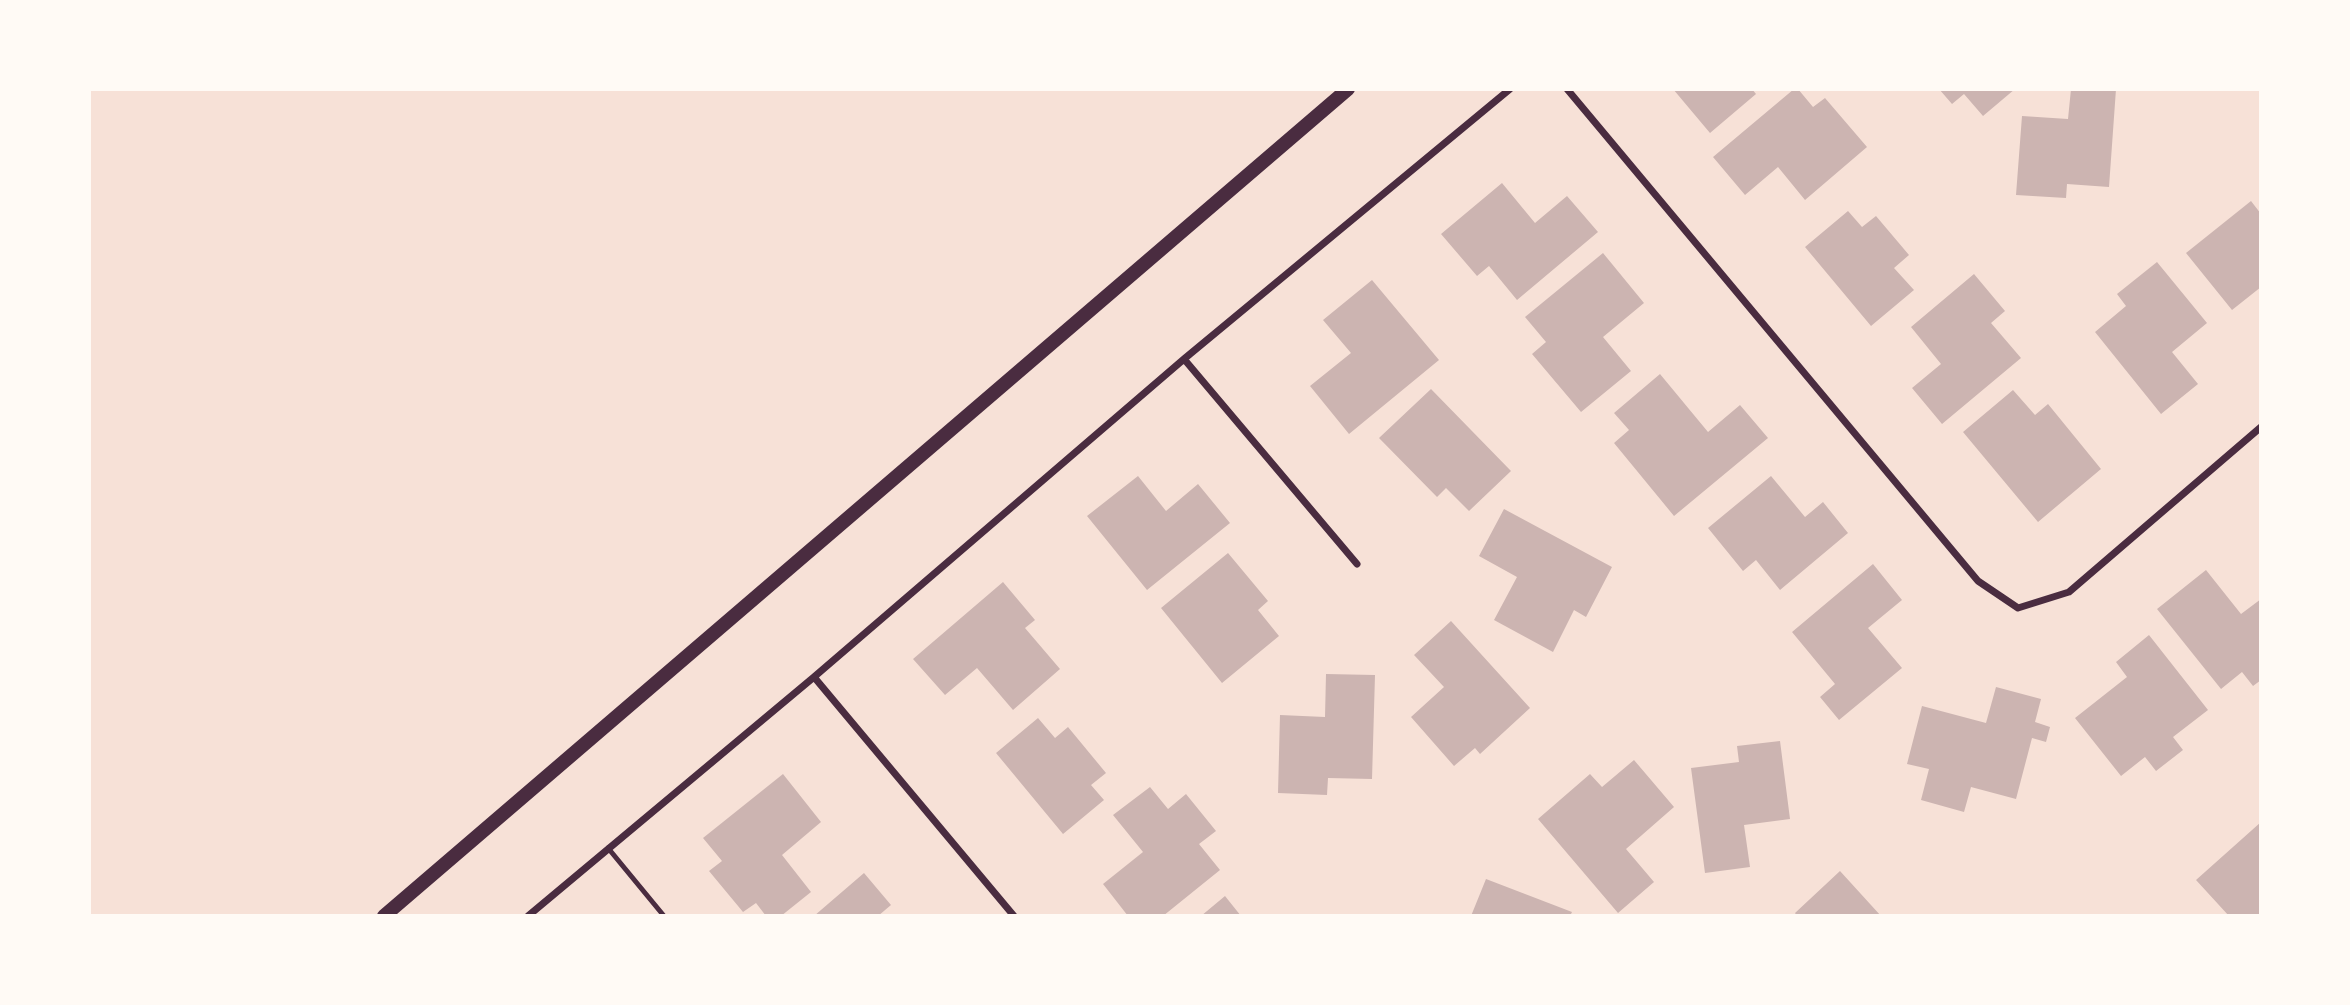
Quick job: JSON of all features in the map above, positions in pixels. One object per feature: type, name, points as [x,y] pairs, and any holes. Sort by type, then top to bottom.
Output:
[{"type":"main road","points":[[384,916],[1348,89]]},
{"type":"street","points":[[528,916],[814,677],[1184,359],[1510,89]]},
{"type":"street","points":[[1567,89],[1978,581],[2018,608],[2069,592],[2261,427]]},
{"type":"street","points":[[1184,359],[1357,564]]},
{"type":"street","points":[[814,677],[1014,916]]},
{"type":"lane","points":[[608,848],[664,916]]},
{"type":"building","points":[[1673,89],[1752,89],[1756,94],[1710,133]]},
{"type":"building","points":[[1794,89],[1798,89],[1813,107],[1825,98],[1867,147],[1805,200],[1778,167],[1745,195],[1713,157]]},
{"type":"building","points":[[1939,89],[2015,89],[1983,116],[1964,94],[1952,104]]},
{"type":"building","points":[[2071,89],[2116,89],[2109,187],[2067,184],[2066,198],[2016,195],[2022,116],[2068,119]]},
{"type":"building","points":[[1502,183],[1535,223],[1567,196],[1598,232],[1517,300],[1489,266],[1477,276],[1441,234]]},
{"type":"building","points":[[2251,201],[2261,214],[2261,287],[2232,310],[2186,253]]},
{"type":"building","points":[[1848,211],[1862,227],[1876,216],[1909,255],[1894,268],[1914,290],[1871,326],[1805,247]]},
{"type":"building","points":[[1603,253],[1644,303],[1603,337],[1631,371],[1581,412],[1532,354],[1546,342],[1525,317]]},
{"type":"building","points":[[2157,262],[2207,323],[2172,352],[2198,384],[2161,414],[2095,332],[2126,306],[2117,294]]},
{"type":"building","points":[[1974,274],[2005,311],[1991,323],[2021,358],[1942,424],[1912,388],[1941,364],[1911,327]]},
{"type":"building","points":[[1372,280],[1439,360],[1349,434],[1310,386],[1351,353],[1323,320]]},
{"type":"building","points":[[1660,374],[1708,432],[1740,405],[1768,438],[1674,516],[1614,443],[1629,430],[1614,413]]},
{"type":"building","points":[[1431,389],[1511,471],[1469,511],[1446,488],[1437,497],[1379,438]]},
{"type":"building","points":[[2013,390],[2035,415],[2048,404],[2101,469],[2038,522],[1963,432]]},
{"type":"building","points":[[1138,476],[1166,511],[1198,484],[1230,523],[1147,590],[1087,516]]},
{"type":"building","points":[[1771,476],[1805,517],[1823,502],[1848,533],[1780,590],[1756,560],[1743,571],[1708,528]]},
{"type":"building","points":[[1504,509],[1612,567],[1586,617],[1574,610],[1553,652],[1494,620],[1517,577],[1479,556]]},
{"type":"building","points":[[1228,553],[1268,601],[1258,610],[1279,636],[1222,683],[1161,608]]},
{"type":"building","points":[[1873,564],[1902,600],[1868,628],[1902,668],[1839,720],[1820,697],[1835,684],[1792,632]]},
{"type":"building","points":[[2206,570],[2241,614],[2261,599],[2261,680],[2253,686],[2242,672],[2221,689],[2157,609]]},
{"type":"building","points":[[1003,582],[1035,620],[1025,628],[1060,669],[1013,710],[977,668],[945,695],[913,659]]},
{"type":"building","points":[[1451,621],[1530,708],[1480,754],[1475,748],[1454,766],[1411,717],[1444,687],[1414,655]]},
{"type":"building","points":[[2149,635],[2208,710],[2173,737],[2183,750],[2156,771],[2145,757],[2121,776],[2075,718],[2127,677],[2116,662]]},
{"type":"building","points":[[1326,674],[1375,675],[1372,779],[1328,778],[1327,795],[1278,793],[1280,715],[1325,717]]},
{"type":"building","points":[[1996,687],[2041,699],[2035,722],[2050,727],[2046,742],[2032,738],[2016,799],[1971,787],[1964,812],[1921,800],[1929,769],[1907,764],[1922,706],[1986,723]]},
{"type":"building","points":[[1038,718],[1055,738],[1068,727],[1106,773],[1091,785],[1104,800],[1063,834],[996,753]]},
{"type":"building","points":[[1780,741],[1790,819],[1744,825],[1750,867],[1705,873],[1691,768],[1739,762],[1737,746]]},
{"type":"building","points":[[1634,760],[1674,807],[1626,849],[1654,882],[1618,913],[1538,819],[1590,774],[1602,787]]},
{"type":"building","points":[[783,774],[821,822],[782,855],[811,892],[781,916],[766,916],[756,903],[743,912],[709,871],[722,861],[703,838]]},
{"type":"building","points":[[1150,787],[1168,809],[1186,794],[1216,831],[1199,844],[1220,870],[1163,916],[1128,916],[1103,884],[1143,852],[1113,815]]},
{"type":"building","points":[[2261,822],[2261,916],[2229,916],[2196,880]]},
{"type":"building","points":[[1840,871],[1881,916],[1797,916],[1795,913]]},
{"type":"building","points":[[864,873],[891,905],[878,916],[814,916]]},
{"type":"building","points":[[1486,879],[1572,912],[1570,916],[1471,916]]},
{"type":"building","points":[[1225,896],[1241,916],[1201,916]]}]
